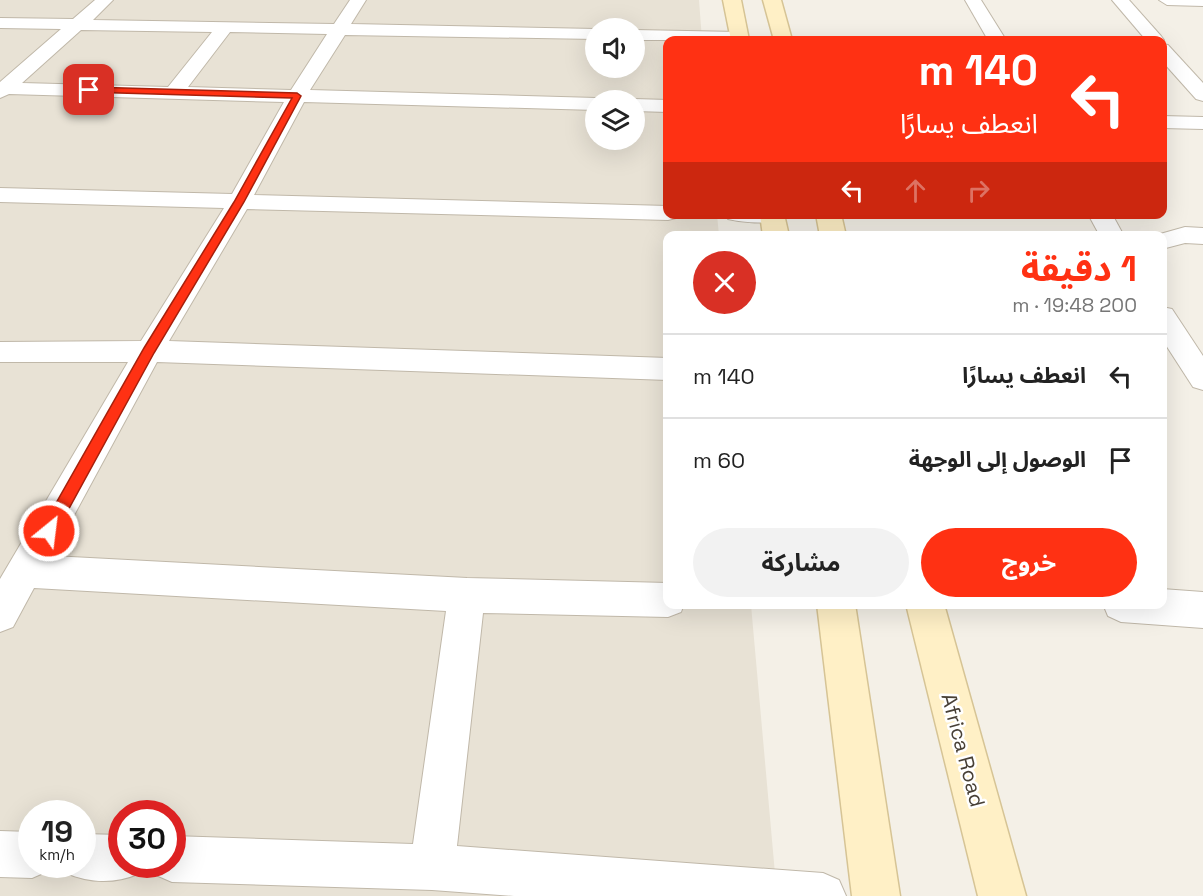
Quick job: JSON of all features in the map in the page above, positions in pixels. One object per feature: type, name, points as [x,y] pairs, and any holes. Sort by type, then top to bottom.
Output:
[{"type":"street","points":[[1,89],[105,0]]},
{"type":"street","points":[[0,614],[27,571],[149,351],[239,202],[297,96],[358,0]]},
{"type":"street","points":[[732,0],[739,36]]},
{"type":"street","points":[[772,0],[782,36]]},
{"type":"street","points":[[973,0],[995,36]]},
{"type":"street","points":[[1120,0],[1152,36]]},
{"type":"street","points":[[1167,0],[1203,1]]},
{"type":"street","points":[[0,23],[585,34]]},
{"type":"street","points":[[174,92],[225,27]]},
{"type":"street","points":[[645,35],[663,36]]},
{"type":"street","points":[[1167,55],[1203,95]]},
{"type":"street","points":[[1178,67],[1203,67]]},
{"type":"street","points":[[1,89],[585,104]]},
{"type":"street","points":[[645,105],[663,106]]},
{"type":"street","points":[[1167,122],[1203,123]]},
{"type":"street","points":[[0,195],[663,213]]},
{"type":"street","points":[[1167,240],[1185,235],[1203,236]]},
{"type":"street","points":[[1167,324],[1203,379]]},
{"type":"street","points":[[0,352],[149,351],[663,369]]},
{"type":"street","points":[[27,571],[467,595],[663,600]]},
{"type":"street","points":[[432,867],[467,595]]},
{"type":"street","points":[[1167,607],[1203,610]]},
{"type":"street","points":[[837,609],[876,896]]},
{"type":"street","name":"Africa Road","points":[[926,609],[1002,896]]},
{"type":"street","points":[[0,854],[18,855]]},
{"type":"street","points":[[186,859],[432,867],[823,896]]},
{"type":"shaded area","points":[[0,0],[699,0],[702,36],[663,36],[663,219],[717,219],[719,231],[663,231],[663,609],[751,609],[777,896],[0,896]]},
{"type":"route","points":[[49,531],[149,351],[239,202],[297,96],[89,90]]}]
